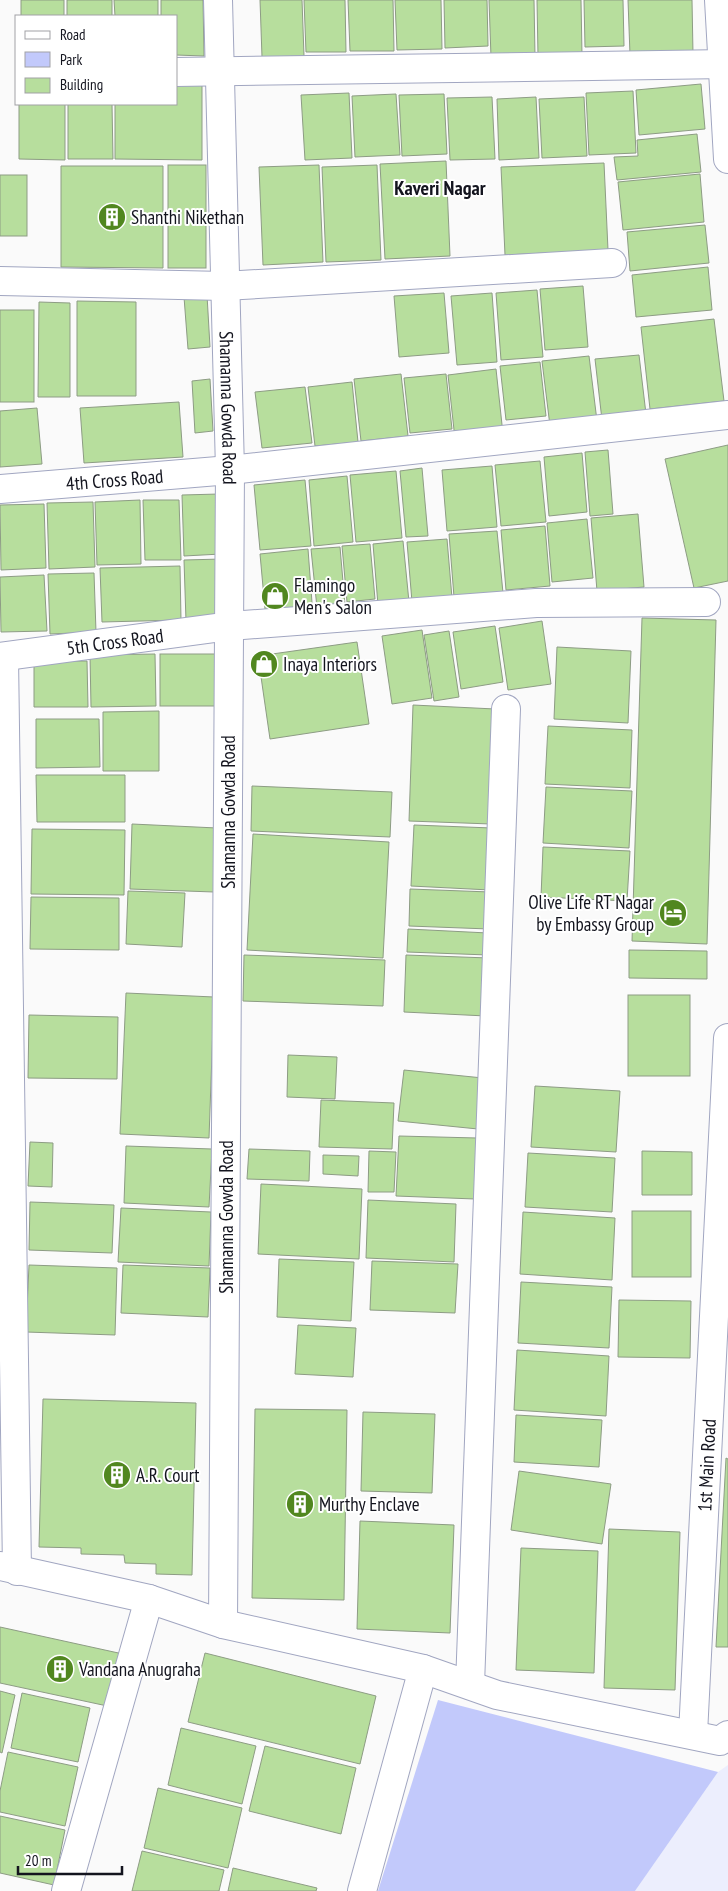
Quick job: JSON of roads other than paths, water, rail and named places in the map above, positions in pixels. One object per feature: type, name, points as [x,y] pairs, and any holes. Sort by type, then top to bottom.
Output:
[{"type":"street","name":"Shamanna Gowda Road","points":[[218,0],[230,470],[223,1624]]},
{"type":"street","points":[[719,0],[726,64],[728,159]]},
{"type":"street","points":[[178,72],[726,64]]},
{"type":"street","points":[[0,281],[224,286],[612,263]]},
{"type":"street","name":"4th Cross Road","points":[[0,489],[230,470],[728,415]]},
{"type":"street","name":"5th Cross Road","points":[[2,657],[230,626],[536,602],[706,602]]},
{"type":"street","points":[[2,657],[9,1568],[149,1600],[223,1624],[424,1669],[497,1695],[720,1741],[728,1735]]},
{"type":"street","points":[[470,1685],[506,709]]},
{"type":"street","name":"1st Main Road","points":[[693,1734],[728,1038]]},
{"type":"street","points":[[66,1891],[149,1600]]},
{"type":"street","points":[[362,1891],[424,1669]]},
{"type":"place","name":"Shanthi Nikethan","points":[[112,217]]},
{"type":"place","name":"Flamingo Men's Salon","points":[[275,596]]},
{"type":"place","name":"Inaya Interiors","points":[[264,664]]},
{"type":"place","name":"Olive Life RT Nagar by Embassy Group","points":[[673,913]]},
{"type":"place","name":"A.R. Court","points":[[117,1475]]},
{"type":"place","name":"Murthy Enclave","points":[[300,1504]]},
{"type":"place","name":"Vandana Anugraha","points":[[60,1669]]},
{"type":"district","name":"Kaveri Nagar","points":[[440,188]]}]
